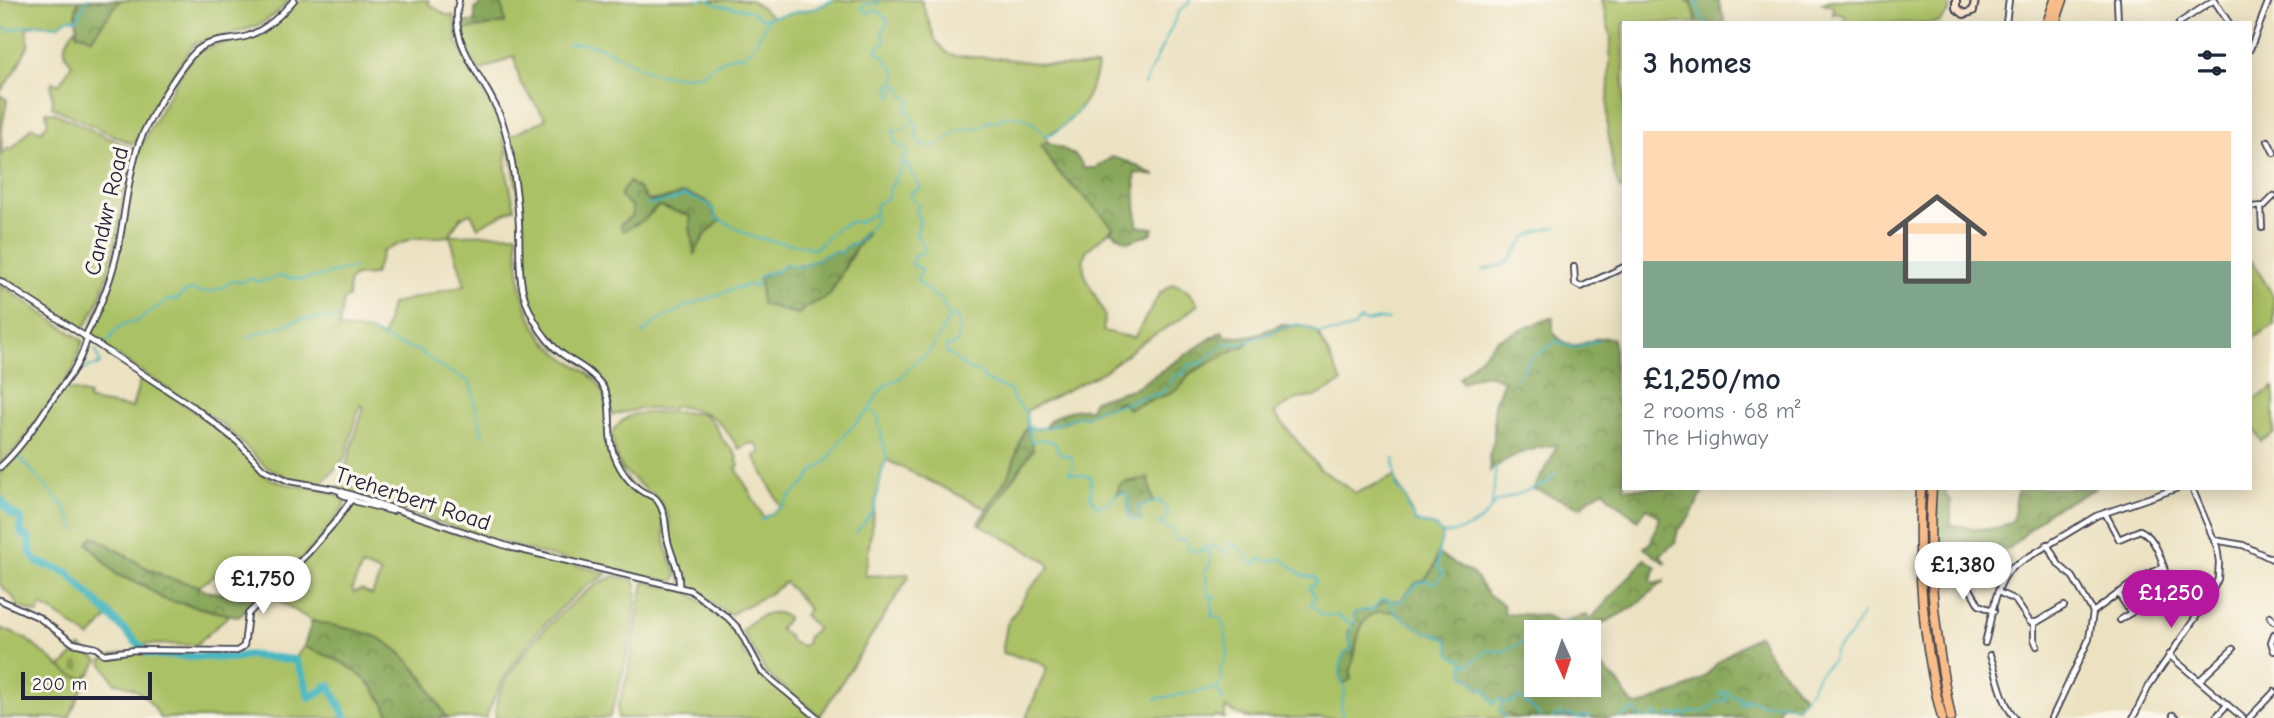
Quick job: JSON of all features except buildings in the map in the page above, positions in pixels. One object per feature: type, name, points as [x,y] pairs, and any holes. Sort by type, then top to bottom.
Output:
[{"type":"highway","points":[[2048,21],[2055,0]]},
{"type":"highway","points":[[2056,21],[2063,0]]},
{"type":"highway","points":[[1921,490],[1925,620],[1942,718]]},
{"type":"highway","points":[[1932,490],[1930,525],[1933,600],[1937,644],[1951,718]]},
{"type":"main road","points":[[1956,0],[1958,11],[1971,16],[1975,0]]},
{"type":"street","name":"Candwr Road","points":[[0,467],[26,441],[77,367],[101,304],[119,244],[137,147],[172,83],[200,47],[250,35],[281,15],[294,0]]},
{"type":"street","points":[[459,0],[456,18],[460,43],[502,120],[518,207],[521,274],[527,305],[538,328],[556,349],[586,368],[603,388],[610,405],[610,438],[614,456],[624,474],[642,491],[654,497],[663,510],[679,586]]},
{"type":"street","points":[[2006,21],[2008,0]]},
{"type":"street","points":[[2117,0],[2118,21]]},
{"type":"street","points":[[2182,21],[2214,0],[2228,21]]},
{"type":"street","points":[[2253,36],[2269,0]]},
{"type":"street","points":[[2268,141],[2274,153]]},
{"type":"street","points":[[2252,207],[2262,207],[2274,196]]},
{"type":"street","points":[[2262,207],[2262,229]]},
{"type":"street","points":[[1574,267],[1575,284],[1581,287],[1622,268]]},
{"type":"street","name":"Treherbert Road","points":[[0,281],[220,426],[263,469],[273,475],[289,481],[334,489],[513,548],[690,590],[727,617],[738,628],[762,671],[818,718]]},
{"type":"street","points":[[334,489],[351,499],[380,509],[400,512]]},
{"type":"street","points":[[1985,643],[2004,575],[2012,567],[2089,519],[2172,490]]},
{"type":"street","points":[[2133,718],[2143,696],[2209,598],[2218,579],[2218,555],[2193,490]]},
{"type":"street","points":[[0,600],[38,617],[79,646],[96,648],[104,654],[135,650],[232,652],[241,649],[248,614],[307,554],[351,499]]},
{"type":"street","points":[[2105,513],[2119,539],[2140,530],[2145,532],[2152,540],[2167,579]]},
{"type":"street","points":[[2213,540],[2243,545],[2274,560]]},
{"type":"street","points":[[2048,544],[2059,565],[2073,577],[2093,612],[2089,639],[2052,718]]},
{"type":"street","points":[[1957,565],[1979,605],[1994,611]]},
{"type":"street","points":[[1963,575],[1969,567]]},
{"type":"street","points":[[2093,612],[2148,573],[2164,568]]},
{"type":"street","points":[[1998,592],[2015,600],[2030,622],[2064,606]]},
{"type":"street","points":[[2118,593],[2131,613]]},
{"type":"street","points":[[2120,620],[2141,606]]},
{"type":"street","points":[[2034,622],[2034,639],[2037,646]]},
{"type":"street","points":[[2274,634],[2271,642],[2274,651]]},
{"type":"street","points":[[2200,680],[2233,649]]},
{"type":"street","points":[[1990,655],[1998,672],[2004,701],[2015,718]]},
{"type":"street","points":[[2169,655],[2243,718]]},
{"type":"street","points":[[2249,718],[2274,692]]},
{"type":"street","points":[[2216,718],[2227,705]]},
{"type":"green space","points":[[0,0],[79,0],[76,6],[77,19],[68,18],[58,26],[26,26],[29,44],[14,73],[0,92]]},
{"type":"green space","points":[[79,0],[120,0],[91,39],[77,34],[76,11]]},
{"type":"green space","points":[[120,0],[290,0],[256,26],[194,44],[176,69],[136,142],[132,144],[52,107],[52,82],[59,85],[72,64],[65,50],[70,36],[77,26],[78,30],[91,39]]},
{"type":"green space","points":[[296,0],[429,0],[428,3],[446,15],[454,16],[457,42],[500,121],[507,152],[506,169],[515,208],[478,227],[471,213],[467,214],[458,221],[450,235],[517,234],[521,282],[529,313],[545,340],[562,356],[589,374],[603,392],[610,447],[629,483],[652,500],[659,509],[666,545],[677,575],[675,580],[627,573],[544,554],[461,530],[339,488],[364,407],[360,405],[345,457],[339,465],[321,483],[292,479],[266,467],[223,425],[90,338],[89,333],[111,279],[140,147],[183,69],[200,50],[218,44],[240,42],[283,16]],"holes":[[[450,236],[465,285],[391,304],[383,339],[370,331],[339,328],[343,301],[348,298],[349,282],[354,276],[374,275],[383,251],[411,239]]]},
{"type":"green space","points":[[501,0],[751,0],[773,17],[817,8],[833,0],[921,0],[936,41],[947,53],[1058,66],[1097,66],[1091,88],[1080,108],[1065,125],[1045,136],[1048,142],[1042,145],[1056,169],[1113,228],[1086,251],[1084,259],[1085,275],[1105,316],[1103,331],[1134,338],[1160,293],[1173,284],[1184,289],[1198,304],[1181,319],[1144,341],[1105,371],[1026,411],[1027,427],[1049,427],[1076,417],[1086,417],[1100,408],[1107,408],[1121,401],[1165,396],[1182,385],[1189,374],[1252,339],[1292,326],[1305,326],[1318,333],[1342,382],[1315,397],[1297,399],[1274,413],[1320,469],[1356,493],[1395,476],[1416,522],[1432,525],[1443,534],[1434,567],[1400,602],[1381,600],[1372,610],[1358,611],[1348,641],[1352,645],[1340,674],[1349,671],[1355,655],[1356,638],[1367,616],[1375,611],[1396,612],[1419,629],[1447,639],[1463,660],[1464,676],[1470,678],[1480,690],[1485,688],[1488,695],[1500,699],[1509,714],[1516,718],[1247,718],[1225,708],[1225,718],[1026,718],[1047,668],[1037,661],[1002,653],[1007,624],[1029,590],[1050,567],[1046,561],[981,525],[1033,449],[1027,428],[1010,473],[987,509],[887,460],[883,467],[874,510],[865,576],[908,574],[909,577],[820,716],[767,674],[742,631],[752,621],[776,613],[788,618],[779,629],[791,642],[803,646],[817,628],[804,615],[809,609],[785,582],[730,615],[682,582],[670,543],[669,518],[656,496],[623,470],[611,433],[620,422],[632,415],[668,412],[704,415],[711,420],[738,459],[736,460],[739,465],[736,468],[764,518],[781,507],[754,456],[761,452],[755,443],[739,449],[720,423],[706,413],[687,408],[674,406],[672,409],[639,409],[612,415],[610,399],[604,386],[590,369],[558,348],[542,330],[527,298],[520,206],[508,137],[546,119],[520,82],[514,56],[480,71],[466,51],[458,31],[505,23]],"holes":[[[639,189],[647,201],[689,195],[711,205],[716,223],[704,236],[695,253],[691,216],[658,206],[644,220],[622,223],[633,215],[632,206],[624,200]],[[865,232],[829,296],[806,307],[799,314],[778,310],[769,275],[823,258],[824,255],[840,254],[848,245],[854,245]],[[1148,478],[1153,501],[1138,507],[1139,513],[1129,514],[1127,493],[1122,492],[1124,482]]]},
{"type":"green space","points":[[501,0],[505,23],[458,31],[458,22],[475,22],[475,9],[483,1]]},
{"type":"green space","points":[[1602,0],[1686,0],[1692,3],[1696,21],[1622,21],[1620,189],[1614,173],[1607,124],[1611,37]]},
{"type":"green space","points":[[1686,0],[1718,0],[1724,21],[1696,21],[1692,3]]},
{"type":"green space","points":[[1831,0],[1951,0],[1949,12],[1940,21],[1845,21],[1846,16],[1836,13],[1833,15],[1833,6],[1823,3]]},
{"type":"green space","points":[[0,95],[7,100],[1,133],[2,154],[8,148],[11,150],[32,127],[41,131],[48,123],[46,112],[55,113],[132,149],[115,247],[105,283],[91,317],[81,332],[0,277]]},
{"type":"green space","points":[[1048,142],[1073,154],[1083,168],[1095,168],[1112,157],[1129,162],[1156,176],[1135,173],[1137,226],[1154,228],[1151,234],[1128,242],[1110,231],[1113,228],[1110,224],[1052,163],[1041,145]]},
{"type":"green space","points":[[629,182],[639,189],[648,201],[659,201],[683,193],[705,200],[714,210],[714,215],[721,220],[704,236],[694,255],[691,216],[658,206],[644,220],[623,231],[620,225],[633,215],[632,206],[621,198],[621,193]]},
{"type":"green space","points":[[865,231],[868,233],[853,251],[829,296],[806,307],[799,314],[761,304],[760,277],[765,273],[776,273],[785,264],[800,267],[835,251],[840,254],[849,244],[854,245]]},
{"type":"green space","points":[[2252,261],[2274,297],[2274,325],[2253,338]]},
{"type":"green space","points":[[0,284],[83,341],[73,370],[19,446],[0,464]]},
{"type":"green space","points":[[1553,317],[1553,332],[1569,344],[1582,344],[1603,337],[1612,338],[1615,399],[1622,407],[1622,490],[1704,490],[1690,517],[1678,530],[1675,543],[1660,555],[1666,564],[1644,548],[1651,542],[1660,517],[1647,508],[1638,520],[1604,490],[1581,507],[1533,489],[1551,460],[1556,445],[1521,453],[1490,471],[1494,404],[1504,381],[1488,375],[1462,383],[1459,378],[1498,339]]},
{"type":"green space","points":[[1282,324],[1291,326],[1251,339],[1244,347],[1237,348],[1189,374],[1174,392],[1128,409],[1121,401],[1107,408],[1100,408],[1086,417],[1076,417],[1045,427],[1059,415],[1077,409],[1090,409],[1094,400],[1135,388],[1222,331],[1225,336],[1248,336]]},
{"type":"green space","points":[[141,377],[219,430],[234,442],[263,474],[282,483],[324,490],[344,499],[345,503],[313,547],[273,585],[234,563],[198,587],[168,578],[145,567],[94,536],[88,544],[117,575],[144,586],[163,599],[229,615],[196,645],[138,644],[109,616],[90,638],[41,606],[38,614],[17,606],[14,598],[0,585],[0,472],[18,456],[64,388],[89,395],[90,401],[132,408]]},
{"type":"green space","points":[[2274,387],[2274,433],[2261,441],[2252,426],[2252,401]]},
{"type":"green space","points":[[1027,427],[1033,449],[981,525],[978,523],[1010,473]]},
{"type":"green space","points":[[1148,478],[1153,501],[1139,507],[1141,520],[1130,519],[1127,494],[1122,492],[1116,495],[1120,484]]},
{"type":"green space","points":[[1937,490],[1946,490],[1946,496],[1951,501],[1951,524],[1991,529],[2013,520],[2018,490],[2092,490],[2048,512],[2009,549],[1966,546],[1939,564],[1936,561]]},
{"type":"green space","points":[[355,503],[510,550],[607,573],[568,601],[539,630],[503,681],[486,718],[447,718],[423,677],[410,662],[368,634],[312,621],[272,596],[332,530],[347,509]],"holes":[[[362,566],[381,573],[372,595],[361,590],[354,593],[352,589]]]},
{"type":"green space","points":[[94,536],[167,578],[196,585],[205,591],[257,598],[239,617],[163,599],[144,585],[117,575],[88,543]]},
{"type":"green space","points":[[1438,554],[1473,574],[1489,596],[1503,604],[1504,613],[1547,616],[1553,620],[1524,620],[1524,697],[1601,697],[1601,665],[1620,685],[1631,702],[1645,704],[1690,686],[1726,656],[1758,635],[1771,658],[1804,696],[1797,707],[1785,704],[1779,706],[1779,718],[1516,718],[1509,714],[1502,715],[1499,710],[1503,703],[1501,699],[1493,704],[1485,688],[1481,690],[1470,678],[1464,676],[1463,660],[1451,655],[1447,639],[1427,633],[1402,616],[1396,615],[1396,612],[1384,611],[1368,616],[1360,629],[1351,679],[1343,684],[1342,659],[1345,652],[1351,650],[1352,645],[1348,641],[1349,630],[1355,622],[1353,614],[1372,610],[1384,601],[1400,601],[1416,583],[1424,580],[1434,567]]},
{"type":"green space","points":[[1645,559],[1656,567],[1651,581],[1654,584],[1665,581],[1632,608],[1601,624],[1601,620],[1590,620]]},
{"type":"green space","points":[[616,576],[634,580],[636,606],[624,670],[609,718],[496,718],[497,701],[506,680],[539,635],[581,596]]},
{"type":"green space","points":[[644,582],[686,591],[727,620],[745,647],[742,649],[744,655],[748,655],[768,680],[815,718],[618,718]]},
{"type":"green space","points":[[1586,615],[1590,620],[1568,620]]},
{"type":"green space","points":[[312,621],[366,633],[393,647],[414,667],[447,718],[391,718],[375,691],[361,676],[331,657],[304,646]]},
{"type":"green space","points":[[0,628],[25,638],[68,673],[84,679],[69,718],[0,718]]},
{"type":"green space","points":[[304,646],[331,657],[361,676],[375,691],[391,718],[160,718],[142,694],[115,683],[101,661],[113,655],[136,653],[233,658],[247,655],[294,660]]},
{"type":"green space","points":[[81,647],[98,661],[84,679],[61,667]]},
{"type":"waterway","points":[[0,27],[10,30],[36,24],[58,26],[68,18],[77,19],[87,0]]},
{"type":"waterway","points":[[697,0],[703,0]]},
{"type":"waterway","points":[[709,0],[722,6],[749,11],[761,19],[817,8],[833,0]]},
{"type":"waterway","points":[[881,0],[876,4],[864,4],[863,10],[869,13],[876,10],[888,20],[882,32],[885,41],[876,50],[886,58],[888,65],[895,69],[896,80],[889,85],[891,95],[894,95],[896,85],[902,87],[904,97],[911,101],[905,110],[911,114],[914,124],[893,131],[895,143],[907,150],[907,156],[901,160],[903,164],[911,166],[910,171],[921,188],[909,194],[919,206],[915,212],[920,221],[916,233],[925,250],[924,253],[913,256],[911,265],[921,268],[918,281],[940,298],[950,317],[957,317],[960,330],[958,340],[946,347],[946,352],[966,368],[981,372],[985,380],[1011,391],[1012,399],[1025,411],[1031,442],[1041,439],[1054,442],[1060,454],[1072,457],[1073,466],[1069,473],[1091,477],[1091,497],[1098,508],[1101,504],[1108,504],[1116,495],[1127,493],[1130,519],[1141,520],[1138,507],[1160,500],[1168,517],[1159,524],[1172,530],[1175,540],[1186,540],[1189,549],[1196,552],[1214,546],[1228,552],[1230,543],[1242,550],[1253,563],[1257,564],[1258,559],[1272,561],[1281,558],[1303,576],[1315,577],[1316,583],[1309,588],[1315,596],[1310,605],[1321,615],[1335,615],[1352,624],[1355,622],[1353,614],[1372,610],[1381,600],[1387,599],[1396,615],[1402,616],[1427,633],[1447,639],[1451,655],[1463,660],[1464,676],[1470,678],[1481,690],[1485,688],[1493,704],[1500,699],[1504,703],[1499,710],[1506,718]]},
{"type":"waterway","points":[[1144,84],[1180,10],[1190,0]]},
{"type":"waterway","points":[[1696,0],[1704,21]]},
{"type":"waterway","points":[[568,44],[596,46],[660,74],[694,75],[704,73],[731,57],[741,57],[753,47],[769,18]]},
{"type":"waterway","points":[[916,125],[918,131],[915,134],[922,147],[939,145],[958,130],[975,128],[988,121],[995,122],[1009,116],[1029,121],[1045,136],[1056,132],[1082,107]]},
{"type":"waterway","points":[[648,204],[674,200],[684,195],[707,203],[714,210],[716,218],[751,236],[806,245],[807,248],[815,249],[837,228],[853,221],[858,223],[876,212],[875,205],[887,198],[903,164]]},
{"type":"waterway","points":[[642,334],[660,319],[699,300],[742,288],[747,284],[757,286],[757,278],[765,273],[776,273],[785,264],[800,267],[835,251],[840,254],[849,244],[854,245],[864,236],[876,219],[873,215]]},
{"type":"waterway","points":[[1482,270],[1503,265],[1510,260],[1526,237],[1556,227]]},
{"type":"waterway","points":[[100,345],[126,323],[136,322],[166,301],[178,299],[181,294],[192,290],[213,291],[232,281],[244,282],[249,278],[259,282],[283,276],[309,278],[356,267]]},
{"type":"waterway","points":[[246,338],[301,319],[339,318]]},
{"type":"waterway","points":[[761,520],[783,506],[788,498],[805,484],[814,470],[826,462],[845,434],[869,410],[880,391],[887,384],[899,379],[918,359],[925,356],[949,318]]},
{"type":"waterway","points":[[1027,427],[1049,427],[1076,417],[1086,417],[1100,408],[1124,405],[1135,399],[1162,393],[1175,376],[1184,374],[1191,364],[1201,364],[1225,343],[1241,344],[1299,324],[1318,333],[1353,328],[1360,319],[1366,322],[1389,320]]},
{"type":"waterway","points":[[370,331],[396,344],[417,350],[444,369],[467,380],[483,436]]},
{"type":"waterway","points":[[1514,379],[1528,361],[1557,341],[1574,348],[1599,340]]},
{"type":"waterway","points":[[78,373],[100,363],[96,350]]},
{"type":"waterway","points":[[856,533],[874,510],[887,459],[877,415],[871,411]]},
{"type":"waterway","points":[[18,456],[64,506],[78,531]]},
{"type":"waterway","points":[[1394,458],[1396,486],[1406,498],[1416,522],[1432,525],[1443,534]]},
{"type":"waterway","points":[[1492,505],[1496,466]]},
{"type":"waterway","points":[[1391,601],[1400,602],[1417,584],[1428,580],[1435,584],[1443,573],[1438,567],[1443,534],[1472,526],[1497,502],[1547,483],[1555,473]]},
{"type":"waterway","points":[[0,499],[10,512],[21,519],[21,533],[29,539],[31,553],[37,562],[67,572],[147,653],[233,658],[247,655],[295,660],[309,697],[330,686],[346,718]]},
{"type":"waterway","points":[[1200,551],[1211,552],[1210,564],[1204,573],[1210,592],[1207,596],[1215,597],[1211,603],[1214,611],[1211,613],[1212,617],[1217,616],[1223,620],[1227,652],[1220,669],[1222,681]]},
{"type":"waterway","points":[[1668,718],[1670,713],[1678,717],[1682,713],[1687,715],[1689,711],[1703,712],[1721,700],[1726,701],[1727,698],[1720,693],[1729,692],[1732,697],[1741,697],[1739,703],[1745,704],[1745,699],[1759,704],[1797,707],[1812,688],[1817,676],[1832,660],[1835,650],[1849,637],[1863,613]]},
{"type":"waterway","points":[[1343,718],[1341,706],[1345,689],[1340,674],[1345,652],[1351,650],[1352,645],[1348,641],[1352,624]]},
{"type":"waterway","points":[[1464,663],[1469,665],[1488,650],[1504,651],[1524,641]]},
{"type":"waterway","points":[[1219,684],[1217,691],[1222,695],[1222,701]]},
{"type":"waterway","points":[[1155,699],[1217,688]]},
{"type":"waterway","points":[[1505,703],[1520,697],[1541,718]]},
{"type":"waterway","points":[[1621,718],[1636,710],[1637,715],[1643,718]]},
{"type":"waterway","points":[[1552,718],[1561,713],[1562,716],[1572,715],[1578,718]]},
{"type":"waterway","points":[[1648,718],[1654,717],[1656,713],[1661,718]]},
{"type":"waterway","points":[[1580,718],[1584,715],[1590,718]]}]
